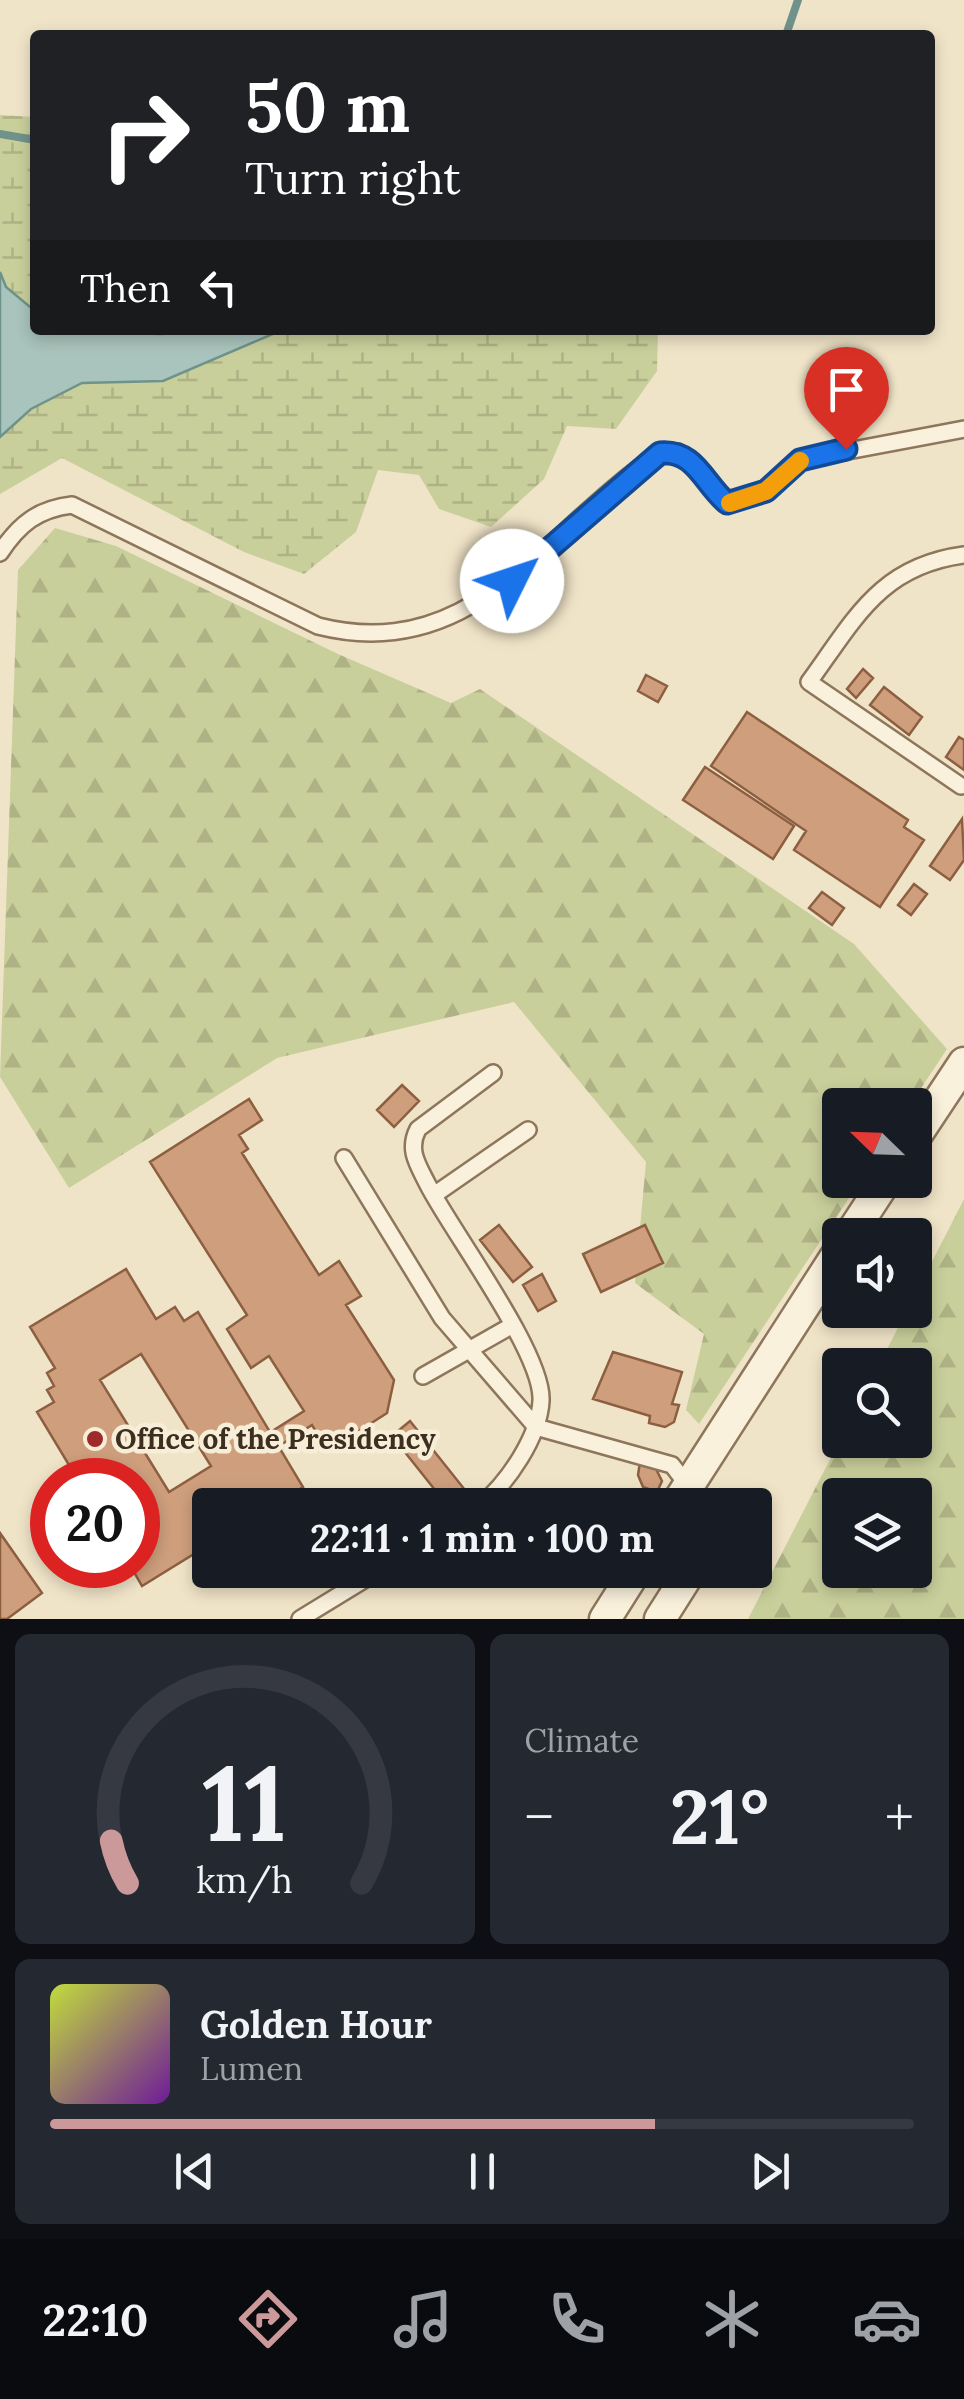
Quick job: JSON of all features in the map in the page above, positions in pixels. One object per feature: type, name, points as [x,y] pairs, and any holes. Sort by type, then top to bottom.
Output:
[{"type":"street","points":[[932,1111],[964,1063]]},
{"type":"street","points":[[697,1488],[822,1280]]},
{"type":"street","points":[[605,1619],[625,1588]]},
{"type":"street","points":[[660,1619],[680,1588]]},
{"type":"lane","points":[[0,553],[13,534],[44,508],[72,505],[318,626],[352,634],[394,632],[440,620],[493,595],[660,453],[678,452],[696,464],[712,490],[727,503],[766,491],[800,460],[964,428]]},
{"type":"lane","points":[[961,786],[809,682],[875,592],[904,570],[964,555]]},
{"type":"lane","points":[[493,1073],[418,1129],[412,1142],[413,1156],[434,1196],[529,1356],[542,1398],[536,1427],[498,1488]]},
{"type":"lane","points":[[434,1196],[528,1130]]},
{"type":"lane","points":[[344,1158],[442,1318],[536,1427],[672,1465],[684,1488]]},
{"type":"lane","points":[[424,1376],[511,1326]]},
{"type":"lane","points":[[300,1619],[351,1588]]},
{"type":"green space","points":[[0,115],[30,117],[30,307],[5,287],[0,272]]},
{"type":"green space","points":[[270,335],[658,335],[657,371],[616,429],[567,426],[544,479],[491,527],[439,509],[419,475],[378,470],[356,532],[304,574],[244,552],[62,458],[0,494],[0,437],[31,409],[82,383],[163,381]]},
{"type":"green space","points":[[55,528],[116,546],[338,654],[451,703],[480,689],[854,944],[947,1049],[921,1088],[822,1088],[822,1198],[849,1198],[836,1218],[822,1218],[822,1239],[699,1424],[686,1410],[704,1334],[635,1283],[646,1162],[514,1002],[277,1058],[69,1188],[0,1077],[18,570]]},
{"type":"green space","points":[[964,1199],[964,1619],[748,1619],[764,1588],[772,1588],[772,1572],[831,1458],[932,1458],[932,1348],[888,1348],[898,1328],[932,1328],[932,1262]]},
{"type":"water","points":[[0,272],[6,287],[30,307],[30,335],[270,335],[163,381],[82,383],[31,409],[0,437]]},
{"type":"building","points":[[863,669],[873,678],[856,698],[847,689]]},
{"type":"building","points":[[646,675],[667,686],[658,702],[638,691]]},
{"type":"building","points":[[884,687],[922,717],[909,735],[870,705]]},
{"type":"building","points":[[747,712],[908,820],[904,827],[924,840],[880,907],[794,850],[806,831],[711,766]]},
{"type":"building","points":[[959,737],[964,740],[964,770],[946,757]]},
{"type":"building","points":[[705,767],[794,826],[773,859],[683,800]]},
{"type":"building","points":[[962,819],[964,860],[950,880],[930,866]]},
{"type":"building","points":[[914,884],[927,894],[911,915],[898,905]]},
{"type":"building","points":[[822,892],[844,908],[832,925],[809,908]]},
{"type":"building","points":[[402,1085],[419,1101],[394,1127],[377,1110]]},
{"type":"building","name":"Office of the Presidency","points":[[249,1099],[262,1120],[239,1135],[248,1149],[242,1153],[319,1275],[339,1261],[361,1296],[346,1305],[394,1380],[387,1413],[328,1451],[312,1425],[282,1444],[274,1430],[304,1411],[269,1356],[251,1368],[227,1329],[247,1315],[150,1162]]},
{"type":"building","points":[[499,1225],[532,1267],[513,1282],[480,1240]]},
{"type":"building","points":[[645,1225],[663,1263],[601,1292],[583,1254]]},
{"type":"building","name":"Office of the Presidency","points":[[126,1269],[156,1319],[175,1307],[184,1321],[198,1312],[303,1487],[192,1488],[192,1555],[160,1575],[160,1477],[169,1492],[211,1466],[141,1354],[100,1380],[148,1458],[65,1458],[37,1412],[54,1402],[47,1390],[54,1386],[47,1373],[55,1368],[30,1327]]},
{"type":"building","points":[[542,1274],[556,1301],[538,1311],[523,1285]]},
{"type":"building","points":[[613,1352],[682,1372],[672,1404],[679,1405],[674,1422],[665,1427],[649,1423],[650,1416],[593,1399]]},
{"type":"building","points":[[410,1421],[463,1488],[433,1488],[392,1436]]},
{"type":"building","points":[[640,1462],[655,1467],[662,1481],[659,1488],[646,1488],[638,1475]]},
{"type":"building","points":[[0,1533],[30,1576],[30,1588],[38,1588],[42,1593],[7,1619],[0,1619]]},
{"type":"waterway","points":[[788,30],[798,0]]},
{"type":"waterway","points":[[0,134],[30,139]]},
{"type":"slow traffic","points":[[730,503],[746,501],[766,491],[800,461]]},
{"type":"place","name":"Office of the Presidency","points":[[95,1439]]},
{"type":"route","points":[[512,581],[640,466],[660,453],[678,452],[696,464],[712,490],[727,503],[746,501],[766,491],[800,460],[846,449]]}]
